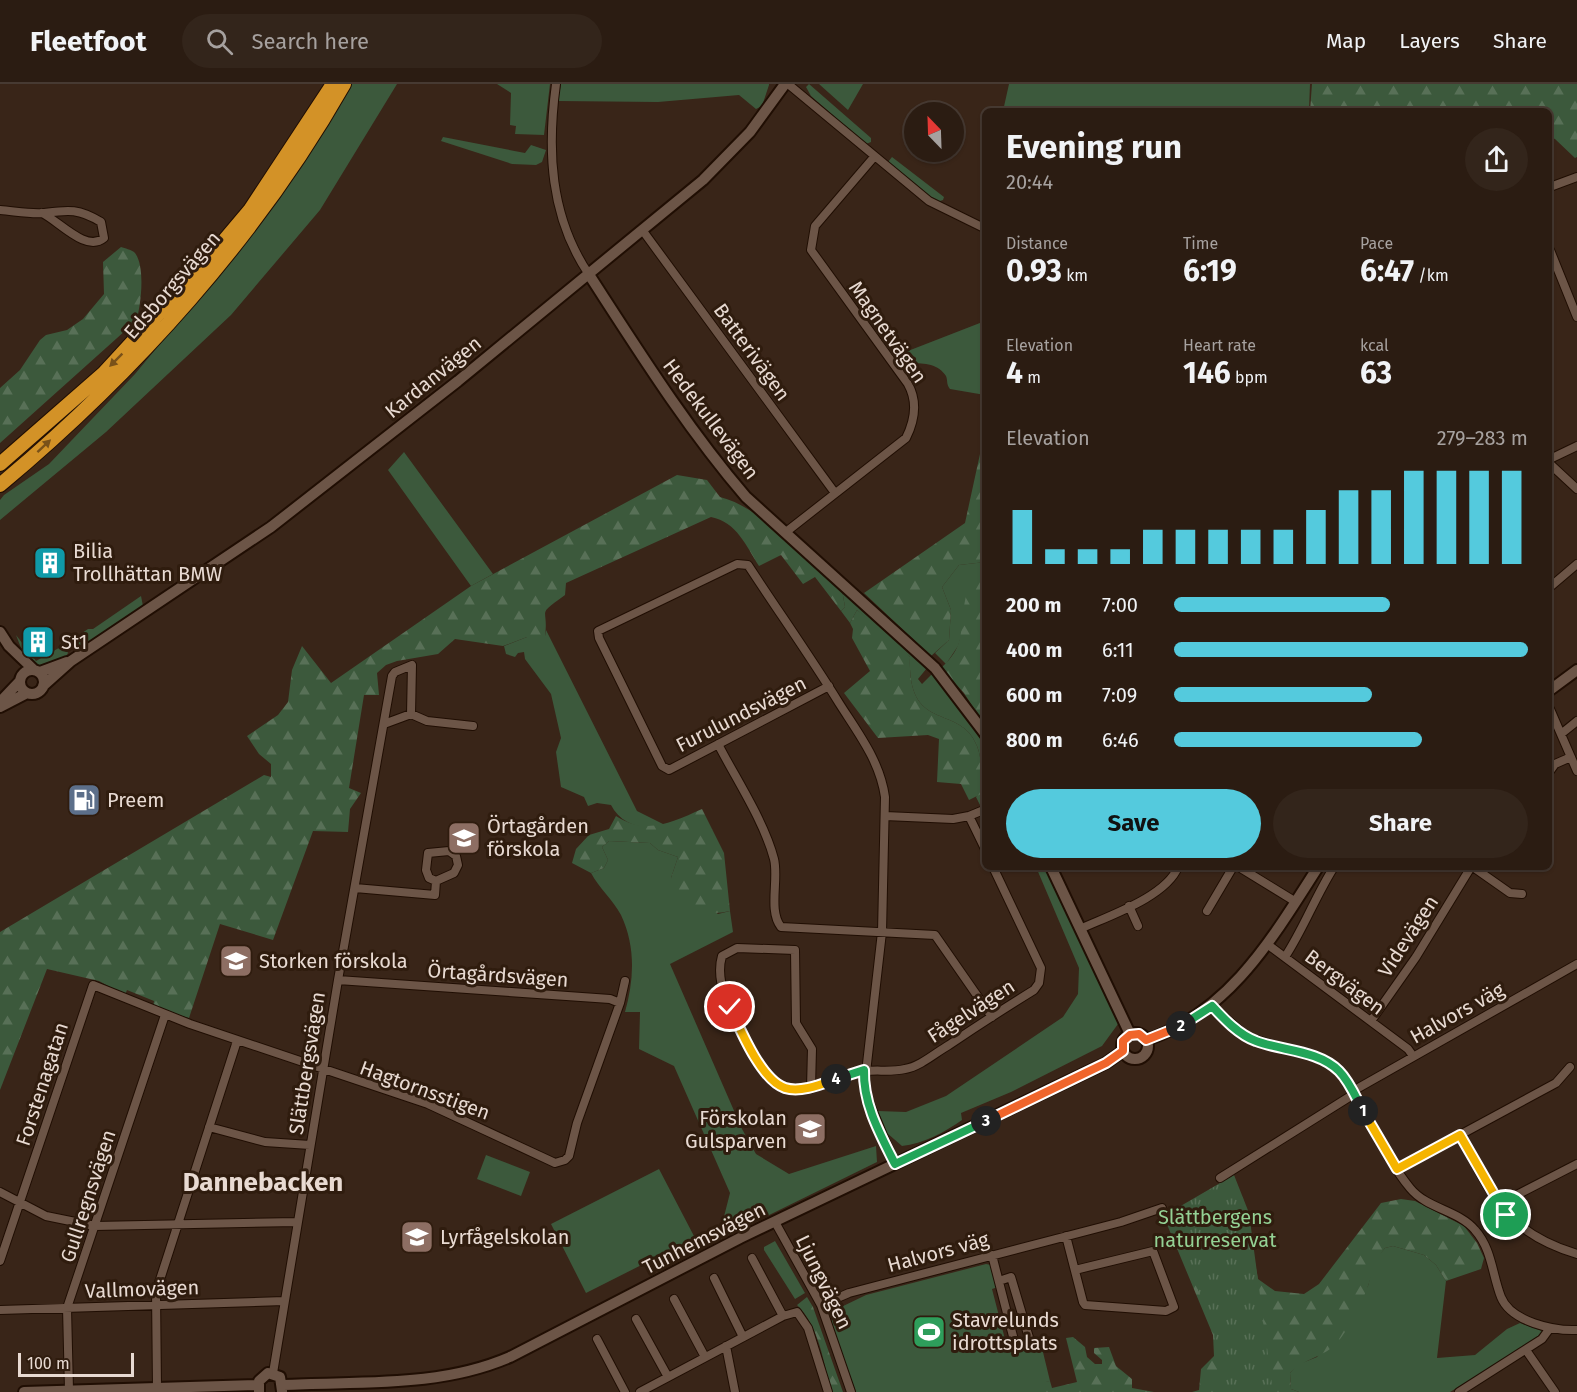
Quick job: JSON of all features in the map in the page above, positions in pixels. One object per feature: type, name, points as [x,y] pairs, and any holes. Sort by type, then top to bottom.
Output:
[{"type":"highway","name":"Edsborgsvägen","points":[[0,464],[104,373],[146,330],[207,261],[250,210],[333,84]]},
{"type":"highway","name":"Edsborgsvägen","points":[[0,485],[112,381],[214,268],[291,169],[344,84]]},
{"type":"street","name":"Hedekullevägen","points":[[556,84],[550,147],[552,177],[559,211],[571,242],[588,273],[701,441],[746,497],[935,668],[982,730]]},
{"type":"street","name":"Kardanvägen","points":[[43,686],[70,661],[280,520],[398,429],[588,273],[643,231],[729,155],[787,84]]},
{"type":"street","points":[[787,84],[929,201],[982,227]]},
{"type":"street","name":"Magnetvägen","points":[[786,532],[906,438],[914,416],[915,400],[908,384],[811,250],[815,226],[874,157]]},
{"type":"street","points":[[1552,186],[1577,177]]},
{"type":"street","points":[[0,210],[42,213],[66,209],[102,222],[104,238],[99,243],[88,243],[42,213]]},
{"type":"street","name":"Batterivägen","points":[[643,231],[835,493]]},
{"type":"street","points":[[1552,255],[1577,317]]},
{"type":"street","points":[[1552,458],[1577,446]]},
{"type":"street","points":[[1552,466],[1577,489]]},
{"type":"street","name":"Furulundsvägen","points":[[829,686],[669,770],[662,766],[598,638],[599,629],[737,564],[748,565],[829,686],[874,758],[883,779],[885,816],[882,932],[864,1070],[864,1089],[869,1107],[895,1164]]},
{"type":"street","points":[[1552,585],[1577,564]]},
{"type":"street","points":[[0,632],[9,646],[27,693]]},
{"type":"street","points":[[0,707],[27,693],[37,693],[43,686],[44,679],[9,646]]},
{"type":"street","name":"Kardanvägen","points":[[37,671],[70,661]]},
{"type":"street","name":"Slättbergsvägen","points":[[273,1374],[338,980],[392,676],[395,672],[412,665],[411,714]]},
{"type":"street","points":[[1552,689],[1577,670]]},
{"type":"street","points":[[0,702],[26,671],[37,671]]},
{"type":"street","points":[[384,724],[411,714],[427,721],[473,726]]},
{"type":"street","points":[[1552,714],[1577,771]]},
{"type":"street","points":[[1561,734],[1577,721]]},
{"type":"street","points":[[718,744],[771,848],[776,874],[776,916],[781,927],[935,935],[992,1017]]},
{"type":"street","points":[[1552,768],[1555,764],[1571,758]]},
{"type":"street","points":[[885,816],[953,819],[982,811]]},
{"type":"street","points":[[969,816],[982,843]]},
{"type":"street","points":[[449,851],[456,856],[458,865],[454,873],[436,881],[429,878],[426,870],[428,853],[449,851]]},
{"type":"street","name":"Fågelvägen","points":[[864,1070],[906,1069],[918,1064],[1034,990],[1042,975],[994,870]]},
{"type":"street","points":[[1052,870],[1130,1035]]},
{"type":"street","points":[[1080,928],[1159,890],[1176,874],[1177,870]]},
{"type":"street","points":[[1207,910],[1231,870]]},
{"type":"street","points":[[1244,870],[1296,902]]},
{"type":"street","points":[[1146,1040],[1170,1032],[1212,1006],[1238,982],[1267,944],[1316,870]]},
{"type":"street","name":"Bergvägen","points":[[1285,957],[1302,931],[1313,900],[1332,870]]},
{"type":"street","name":"Videvägen","points":[[1371,1021],[1416,957],[1470,870]]},
{"type":"street","points":[[1476,870],[1510,893],[1522,894]]},
{"type":"street","points":[[355,888],[435,895],[436,881]]},
{"type":"street","points":[[1129,906],[1138,926]]},
{"type":"street","name":"Bergvägen","points":[[1267,944],[1371,1021],[1413,1056]]},
{"type":"street","points":[[811,1087],[812,1049],[796,1023],[795,950],[737,948],[729,951],[722,956],[719,966],[730,1007],[753,1052],[773,1080],[785,1088],[798,1090],[811,1087],[864,1070]]},
{"type":"street","name":"Halvors väg","points":[[1220,1178],[1413,1056],[1577,964]]},
{"type":"street","name":"Örtagårdsvägen","points":[[338,980],[610,999],[620,1003]]},
{"type":"street","name":"Hagtornsstigen","points":[[93,985],[165,1015],[237,1041],[428,1104],[559,1162],[569,1156],[598,1061],[620,1003],[625,981]]},
{"type":"street","name":"Forstenagatan","points":[[0,1261],[93,985]]},
{"type":"street","points":[[1212,1006],[1241,1033],[1254,1041],[1323,1060],[1339,1071],[1397,1169],[1418,1196],[1474,1228],[1485,1246],[1502,1300],[1508,1307],[1550,1328],[1577,1330]]},
{"type":"street","name":"Gullregnsvägen","points":[[69,1390],[67,1308],[165,1015]]},
{"type":"street","points":[[1139,1034],[1146,1040],[1148,1050],[1141,1058],[1131,1058],[1123,1051],[1123,1041],[1130,1035],[1139,1034]]},
{"type":"street","points":[[158,1388],[155,1304],[160,1276],[237,1041]]},
{"type":"street","name":"Tunhemsvägen","points":[[282,1389],[454,1377],[510,1358],[775,1222],[1106,1063],[1123,1051]]},
{"type":"street","points":[[1397,1169],[1556,1083],[1570,1067]]},
{"type":"street","points":[[209,1127],[265,1142],[310,1145]]},
{"type":"street","points":[[1460,1135],[1506,1215],[1525,1231],[1577,1254]]},
{"type":"street","points":[[1499,1204],[1577,1164]]},
{"type":"street","points":[[0,1192],[46,1216],[95,1226],[297,1222]]},
{"type":"street","name":"Halvors väg","points":[[821,1305],[849,1293],[1122,1222],[1162,1208]]},
{"type":"street","name":"Ljungvägen","points":[[775,1222],[821,1305],[850,1392]]},
{"type":"street","points":[[1066,1236],[1075,1270],[1085,1305],[1166,1311],[1174,1307],[1153,1251],[1075,1270]]},
{"type":"street","points":[[992,1255],[1015,1344]]},
{"type":"street","points":[[752,1258],[783,1316]]},
{"type":"street","points":[[999,1281],[1011,1277],[1030,1341]]},
{"type":"street","points":[[714,1278],[743,1337]]},
{"type":"street","points":[[674,1299],[705,1357]]},
{"type":"street","name":"Vallmovägen","points":[[0,1310],[284,1301]]},
{"type":"street","points":[[640,1392],[783,1316],[797,1311],[808,1328],[828,1392]]},
{"type":"street","points":[[636,1319],[668,1377]]},
{"type":"street","points":[[1459,1392],[1526,1350],[1548,1334],[1550,1328]]},
{"type":"street","points":[[597,1339],[625,1392]]},
{"type":"street","points":[[726,1346],[735,1392]]},
{"type":"street","points":[[1526,1350],[1556,1392]]},
{"type":"street","points":[[24,1392],[122,1391],[158,1388],[259,1389],[261,1378],[273,1374],[280,1377],[282,1389]]},
{"type":"green space","points":[[348,84],[397,84],[320,210],[231,315],[106,432],[0,520],[0,500],[4,495],[49,464],[135,374],[257,227],[297,169]]},
{"type":"green space","points":[[497,84],[550,84],[544,135],[515,134],[516,126],[510,125],[511,93]]},
{"type":"green space","points":[[561,84],[769,85],[762,106],[756,109],[739,95],[658,102],[558,101]]},
{"type":"green space","points":[[809,84],[871,138],[871,142],[866,144],[811,96],[806,87]]},
{"type":"green space","points":[[819,84],[863,84],[848,110]]},
{"type":"green space","points":[[1009,84],[1310,84],[1309,108],[1004,108]]},
{"type":"green space","points":[[1312,84],[1577,84],[1577,157],[1575,158],[1552,138],[1552,108],[1310,108]]},
{"type":"green space","points":[[443,137],[525,153],[531,145],[546,150],[542,162],[536,165],[512,164],[441,141]]},
{"type":"green space","points":[[892,157],[944,197],[943,200],[937,202],[888,162]]},
{"type":"green space","points":[[121,247],[134,252],[140,266],[141,296],[136,321],[0,443],[0,388],[20,370],[40,340],[46,335],[67,330],[83,319],[104,294],[103,262]]},
{"type":"green space","points":[[982,322],[982,394],[950,389],[946,376],[932,365],[901,363],[895,356]]},
{"type":"green space","points":[[982,445],[982,562],[959,565],[942,587],[951,610],[949,640],[931,656],[864,593],[965,523]]},
{"type":"green space","points":[[404,452],[493,574],[471,586],[388,470]]},
{"type":"green space","points":[[677,475],[707,480],[720,497],[736,503],[768,523],[842,590],[845,607],[841,611],[815,577],[803,584],[781,555],[759,566],[734,529],[711,517],[566,583],[565,595],[545,612],[546,627],[542,642],[530,643],[527,637],[503,646],[455,639],[438,654],[386,665],[377,673],[379,695],[364,695],[349,788],[361,793],[350,809],[348,832],[313,831],[273,940],[220,924],[189,1018],[153,1007],[154,1001],[127,990],[125,995],[99,981],[47,969],[0,1090],[0,932],[264,775],[271,777],[271,764],[259,754],[247,736],[278,715],[288,702],[292,670],[302,646],[331,683],[471,586]]},
{"type":"green space","points":[[982,562],[982,574],[958,646],[946,664],[935,653],[949,640],[951,610],[942,587],[959,565]]},
{"type":"green space","points":[[982,574],[982,721],[964,693],[941,668],[958,645],[964,604],[970,586]]},
{"type":"green space","points":[[842,590],[927,668],[918,679],[922,684],[932,674],[954,699],[982,741],[982,777],[980,756],[969,733],[959,724],[925,708],[917,698],[911,681],[910,657],[857,610],[850,623],[841,611],[845,607]]},
{"type":"green space","points":[[141,596],[143,606],[79,648],[73,639],[88,629],[93,629]]},
{"type":"green space","points":[[857,610],[894,639],[910,657],[911,681],[917,698],[925,708],[959,724],[969,733],[980,756],[981,794],[969,800],[961,784],[937,782],[939,739],[928,735],[878,738],[844,693],[870,671],[852,638],[853,629],[850,623]]},
{"type":"green space","points":[[546,630],[637,811],[665,825],[641,827],[634,825],[615,812],[611,805],[597,803],[588,806],[584,797],[561,787],[556,752],[561,738],[551,694],[525,659],[524,652],[518,653],[515,657],[506,654],[504,646],[527,637],[545,636]]},
{"type":"green space","points":[[16,635],[36,661],[64,645],[68,653],[59,661],[38,665],[24,654]]},
{"type":"green space","points":[[982,789],[981,807],[976,797]]},
{"type":"green space","points":[[702,809],[724,853],[730,911],[715,913],[701,911],[688,907],[675,899],[671,878],[678,857],[658,850],[650,843],[609,841],[602,847],[608,860],[604,868],[591,873],[572,863],[576,849],[589,835],[609,829],[616,816],[627,822],[649,826],[670,822]]},
{"type":"green space","points":[[609,841],[650,843],[658,850],[678,857],[671,878],[718,914],[730,911],[733,932],[670,964],[742,1129],[756,1154],[789,1174],[876,1146],[877,1162],[718,1240],[730,1193],[674,1066],[639,1049],[640,1012],[625,1012],[632,976],[629,939],[621,915],[591,873],[604,868],[608,860],[602,847]]},
{"type":"green space","points":[[1037,870],[1047,870],[1118,1024],[1102,1046],[1011,1092],[961,1113],[962,1120],[941,1133],[918,1143],[902,1146],[887,1133],[878,1111],[906,1112],[946,1096],[1063,1017],[1078,994],[1079,968]]},
{"type":"green space","points":[[486,1155],[530,1172],[521,1196],[477,1179]]},
{"type":"green space","points":[[659,1169],[695,1238],[586,1293],[551,1224]]},
{"type":"green space","name":"Slättbergens naturreservat","points":[[1234,1175],[1249,1213],[1273,1392],[1222,1392],[1217,1346],[1172,1211]]},
{"type":"green space","points":[[1229,1178],[1243,1198],[1258,1279],[1275,1291],[1304,1294],[1319,1284],[1381,1203],[1401,1199],[1415,1201],[1464,1226],[1477,1243],[1484,1258],[1481,1269],[1446,1281],[1436,1265],[1424,1255],[1393,1246],[1385,1248],[1377,1261],[1359,1308],[1342,1337],[1332,1348],[1301,1364],[1290,1373],[1291,1389],[1299,1392],[1192,1392],[1199,1390],[1201,1369],[1214,1356],[1213,1335],[1166,1222],[1166,1216]]},
{"type":"green space","points":[[797,1237],[825,1280],[819,1284],[804,1263],[794,1242]]},
{"type":"green space","points":[[775,1241],[805,1293],[795,1299],[764,1250],[764,1247]]},
{"type":"green space","points":[[1393,1246],[1424,1255],[1436,1265],[1446,1281],[1437,1358],[1475,1355],[1507,1329],[1520,1323],[1542,1331],[1532,1343],[1450,1392],[1299,1392],[1291,1389],[1290,1373],[1297,1365],[1317,1357],[1368,1286],[1374,1261],[1385,1248]]},
{"type":"green space","name":"Stavrelunds idrottsplats","points":[[986,1264],[991,1265],[998,1287],[992,1289],[1007,1347],[1042,1348],[1050,1381],[1042,1383],[1042,1392],[856,1392],[831,1323],[837,1309],[866,1295]]},
{"type":"green space","points":[[807,1297],[813,1307],[843,1392],[831,1392],[816,1334],[811,1323],[797,1305]]},
{"type":"green space","points":[[1073,1337],[1085,1347],[1087,1357],[1095,1364],[1102,1364],[1102,1360],[1094,1353],[1094,1348],[1109,1347],[1116,1366],[1132,1379],[1132,1388],[1154,1392],[1042,1392],[1042,1382],[1050,1381],[1052,1388],[1077,1382],[1066,1338]]},
{"type":"place","name":"Bilia Trollhättan BMW","points":[[50,563]]},
{"type":"place","name":"St1","points":[[38,642]]},
{"type":"place","name":"Preem","points":[[84,800]]},
{"type":"place","name":"Örtagården förskola","points":[[464,838]]},
{"type":"place","name":"Storken förskola","points":[[236,961]]},
{"type":"place","name":"Förskolan Gulsparven","points":[[810,1129]]},
{"type":"place","name":"Lyrfågelskolan","points":[[417,1237]]},
{"type":"place","name":"Stavrelunds idrottsplats","points":[[929,1332]]},
{"type":"district","name":"Dannebacken","points":[[263,1182]]},
{"type":"route","points":[[730,1007],[739,1028],[762,1066],[773,1080],[785,1088],[798,1090],[864,1070],[864,1089],[869,1107],[895,1164],[1106,1063],[1123,1051],[1123,1041],[1134,1033],[1143,1036],[1146,1040],[1159,1036],[1170,1032],[1212,1006],[1241,1033],[1254,1041],[1323,1060],[1339,1071],[1353,1091],[1397,1169],[1460,1135],[1488,1188],[1506,1215]]}]
